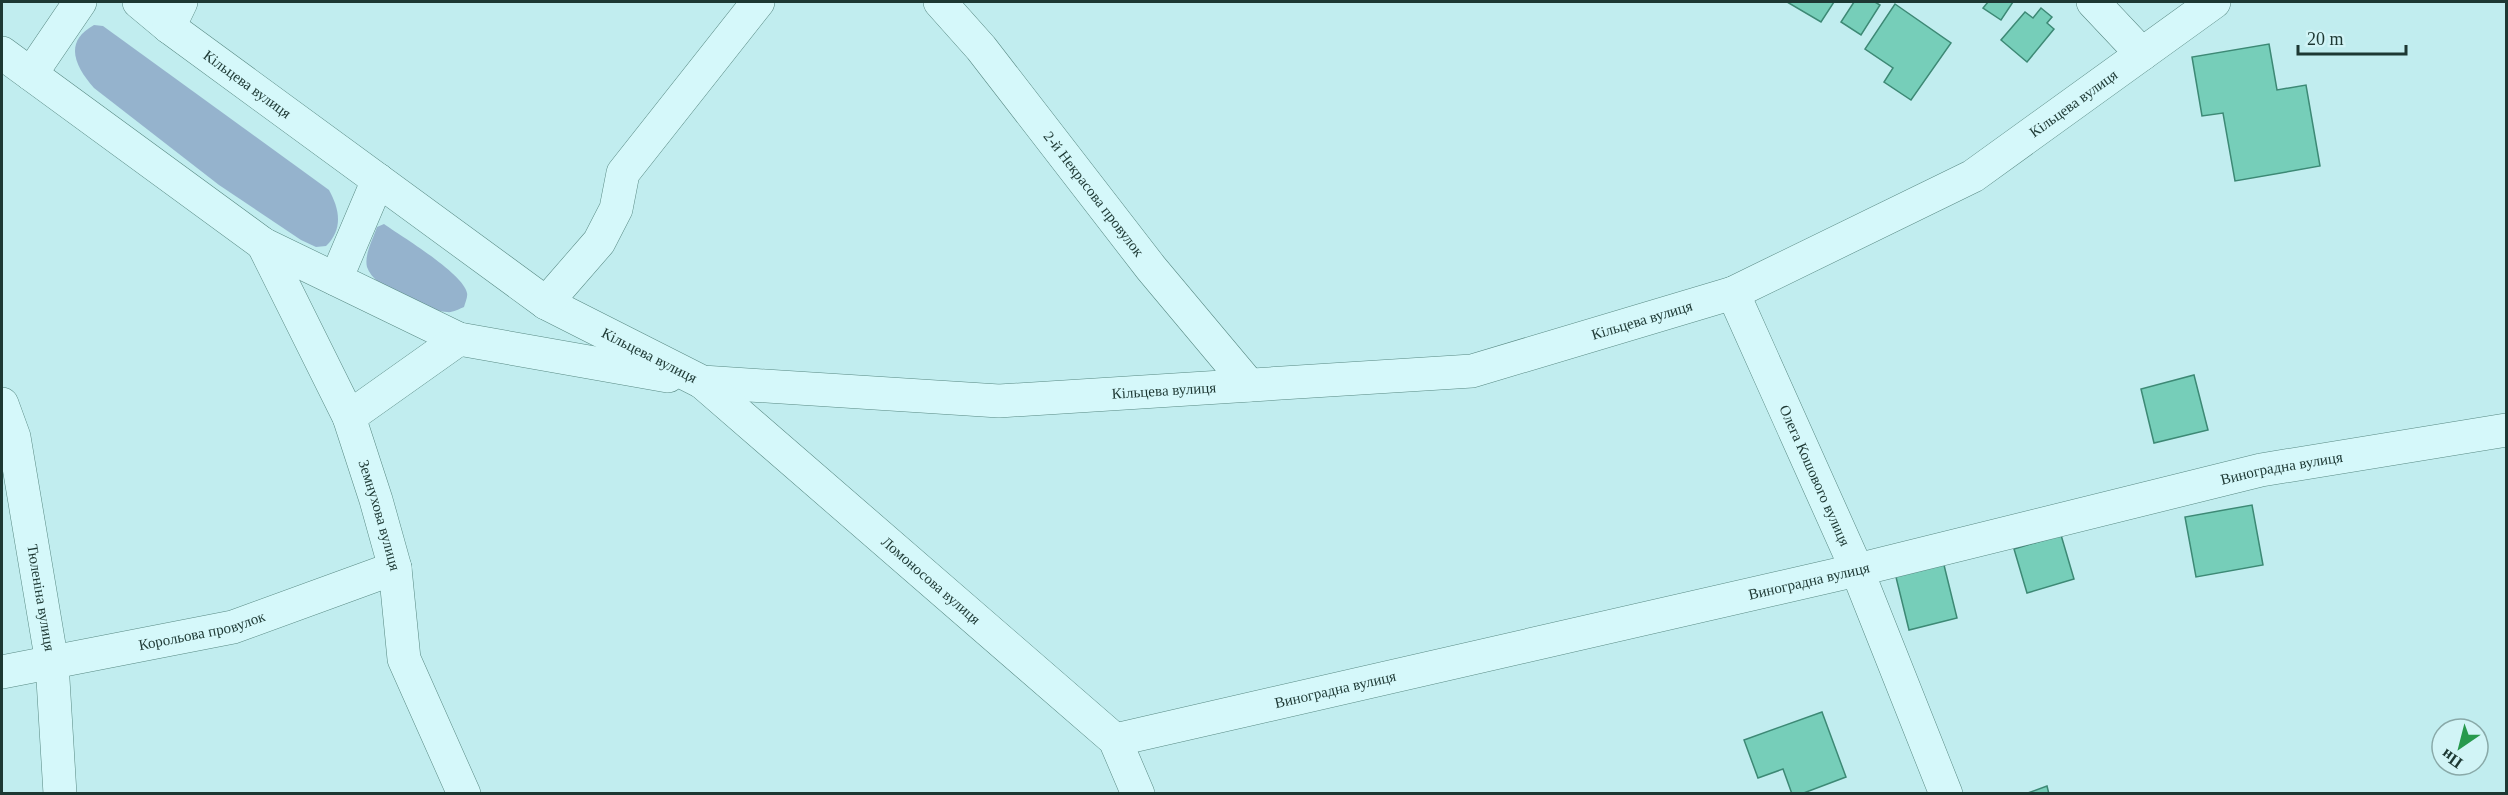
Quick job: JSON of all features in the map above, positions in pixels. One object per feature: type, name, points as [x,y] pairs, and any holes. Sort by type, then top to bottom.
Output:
[{"type":"street","points":[[31,74],[80,2]]},
{"type":"street","name":"Кільцева вулиця","points":[[139,2],[175,14],[378,180],[546,303],[702,382],[999,401],[1472,371],[1733,293],[1973,176],[2214,2]]},
{"type":"street","points":[[546,303],[599,242],[616,209],[623,173],[758,2]]},
{"type":"street","name":"2-й Некрасова провулок","points":[[940,2],[981,48],[1151,268],[1249,385]]},
{"type":"street","points":[[2093,2],[2142,54]]},
{"type":"street","points":[[2,52],[262,244],[459,339],[702,382]]},
{"type":"street","points":[[336,279],[378,180]]},
{"type":"street","name":"Земнухова вулиця","points":[[262,244],[349,417],[395,568],[404,659],[464,794]]},
{"type":"street","name":"Олега Кошового вулиця","points":[[1733,293],[1857,570],[1946,794]]},
{"type":"street","points":[[349,417],[459,339]]},
{"type":"street","name":"Ломоносова вулиця","points":[[702,382],[1115,740],[1138,794]]},
{"type":"street","name":"Тюленіна вулиця","points":[[2,404],[14,437],[52,663],[60,794]]},
{"type":"street","name":"Виноградна вулиця","points":[[1115,740],[1857,570],[2261,470],[2506,430]]},
{"type":"street","name":"Корольова провулок","points":[[2,672],[233,627],[395,568]]},
{"type":"shaded area","points":[[94,25],[103,26],[329,190],[336,205],[338,219],[335,233],[326,246],[316,247],[301,240],[219,185],[94,88],[77,63],[75,47],[84,32]]},
{"type":"shaded area","points":[[384,224],[431,256],[455,276],[467,293],[464,307],[449,312],[414,303],[390,290],[372,275],[366,262],[368,252],[377,227]]},
{"type":"building","points":[[1787,2],[1834,2],[1821,22]]},
{"type":"building","points":[[1854,2],[1875,2],[1880,5],[1861,35],[1841,22]]},
{"type":"building","points":[[1988,2],[2013,2],[2001,20],[1983,8]]},
{"type":"building","points":[[1895,4],[1951,43],[1911,100],[1884,82],[1893,68],[1865,49]]},
{"type":"building","points":[[2041,8],[2052,17],[2047,23],[2054,29],[2027,62],[2001,40],[2025,12],[2033,18]]},
{"type":"building","points":[[2269,44],[2277,90],[2306,85],[2320,166],[2235,181],[2223,113],[2202,116],[2192,57]]},
{"type":"building","points":[[2194,375],[2208,430],[2154,443],[2141,389]]},
{"type":"building","points":[[2252,505],[2263,565],[2196,577],[2185,517]]},
{"type":"building","points":[[2061,535],[2074,579],[2027,593],[2014,549]]},
{"type":"building","points":[[1943,561],[1957,618],[1909,630],[1895,573]]},
{"type":"building","points":[[1822,712],[1846,777],[1801,794],[1792,794],[1783,769],[1758,778],[1744,740]]},
{"type":"building","points":[[2047,786],[2049,794],[2025,794]]}]
